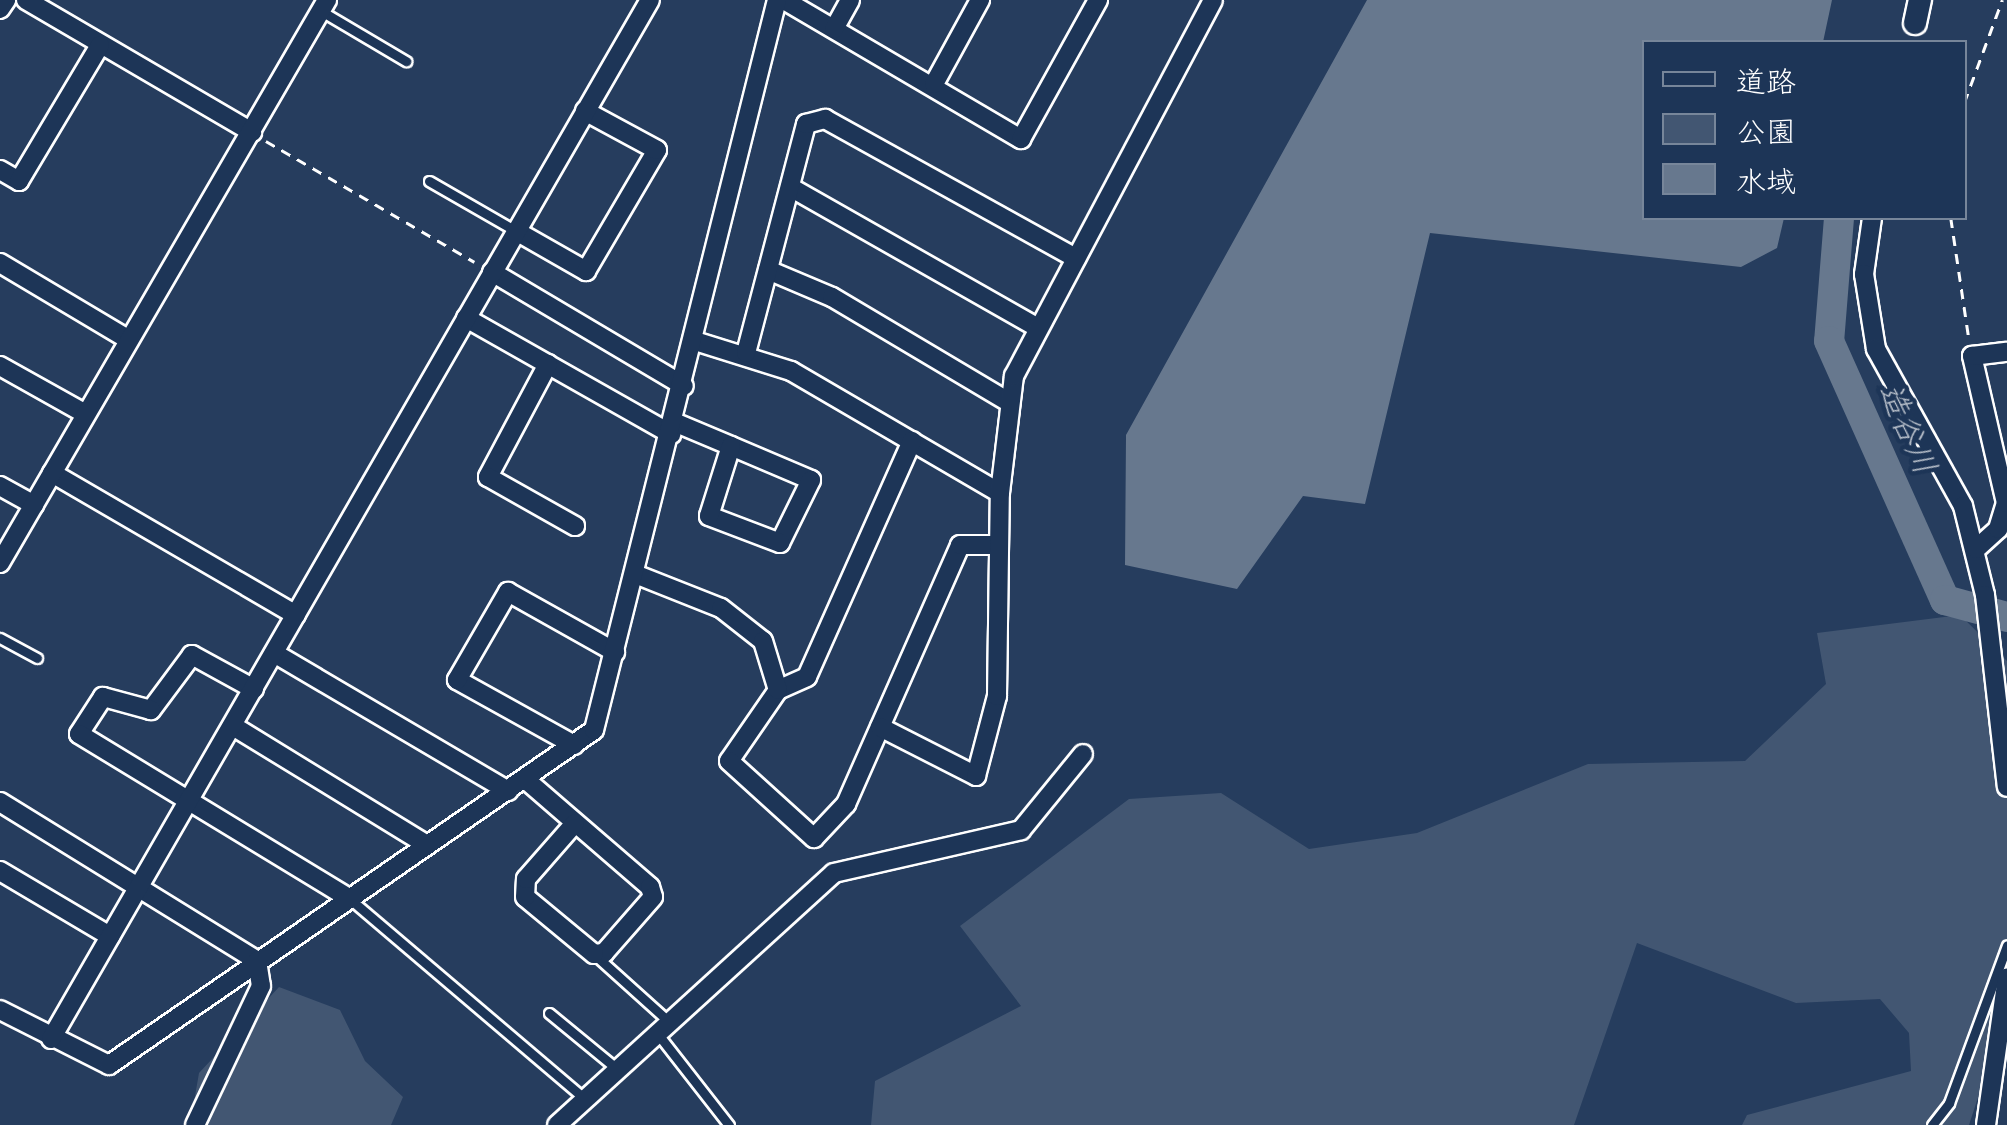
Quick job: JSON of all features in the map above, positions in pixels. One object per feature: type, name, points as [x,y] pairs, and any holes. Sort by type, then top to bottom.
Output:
[{"type":"street","points":[[0,10],[6,0]]},
{"type":"street","points":[[26,0],[252,132]]},
{"type":"street","points":[[50,1039],[650,0]]},
{"type":"street","points":[[0,1010],[109,1066],[594,730],[781,0],[934,84],[1021,139],[1098,0]]},
{"type":"street","points":[[834,29],[850,0]]},
{"type":"street","points":[[934,84],[980,0]]},
{"type":"street","points":[[880,727],[976,776],[997,696],[998,544],[1006,401],[1038,328],[1213,0]]},
{"type":"street","points":[[0,564],[324,5]]},
{"type":"street","points":[[0,170],[19,181],[100,45]]},
{"type":"street","points":[[516,231],[586,270],[657,150],[585,110]]},
{"type":"street","points":[[746,353],[806,124],[825,119],[1076,258]]},
{"type":"street","points":[[790,187],[1038,328]]},
{"type":"street","points":[[1872,220],[1864,274],[1876,349],[1963,506],[1976,549],[2007,787]]},
{"type":"street","points":[[0,263],[129,340]]},
{"type":"street","points":[[768,270],[832,297],[1006,401]]},
{"type":"street","points":[[492,272],[684,386]]},
{"type":"street","points":[[466,318],[673,428],[731,446],[811,480],[780,543],[709,516],[731,446]]},
{"type":"street","points":[[695,340],[746,353],[912,441],[1000,493]]},
{"type":"street","points":[[1976,549],[1998,529],[2006,503],[1972,356],[2007,352]]},
{"type":"street","points":[[548,364],[488,478],[575,526]]},
{"type":"street","points":[[0,366],[86,414]]},
{"type":"street","points":[[912,441],[807,677],[778,690],[730,761],[814,838],[846,804],[960,545],[998,544]]},
{"type":"street","points":[[52,473],[296,614]]},
{"type":"street","points":[[0,486],[34,505]]},
{"type":"street","points":[[635,574],[721,608],[763,642],[778,690]]},
{"type":"street","points":[[574,744],[458,680],[508,592],[615,652]]},
{"type":"street","points":[[274,653],[508,791]]},
{"type":"street","points":[[254,689],[192,654],[151,710],[102,697],[79,734],[186,806],[350,899]]},
{"type":"street","points":[[233,726],[427,845]]},
{"type":"street","points":[[558,1125],[661,1026],[834,872],[1021,830],[1083,754]]},
{"type":"street","points":[[525,779],[575,824],[654,897],[594,954],[525,896],[526,878],[575,824]]},
{"type":"street","points":[[0,802],[142,882],[257,961],[261,986],[195,1125]]},
{"type":"street","points":[[0,871],[110,936]]},
{"type":"street","points":[[1986,1125],[2007,978]]},
{"type":"lane","points":[[324,5],[406,61]]},
{"type":"lane","points":[[429,181],[516,231]]},
{"type":"lane","points":[[0,638],[36,658]]},
{"type":"lane","points":[[350,899],[584,1098]]},
{"type":"lane","points":[[1932,1125],[1949,1103],[2007,945]]},
{"type":"lane","points":[[594,954],[661,1026],[729,1125]]},
{"type":"lane","points":[[549,1013],[616,1068]]},
{"type":"path","points":[[1967,95],[2002,0]]},
{"type":"path","points":[[252,132],[492,272]]},
{"type":"path","points":[[1951,220],[1972,356]]},
{"type":"green space","points":[[1960,615],[2007,661],[2007,1009],[1969,1125],[1742,1125],[1747,1115],[1911,1071],[1909,1033],[1880,999],[1796,1003],[1637,943],[1574,1125],[871,1125],[875,1081],[1021,1006],[960,926],[1129,799],[1221,793],[1309,849],[1417,833],[1588,764],[1745,761],[1826,684],[1817,633]]},
{"type":"green space","points":[[279,987],[340,1010],[365,1061],[403,1097],[391,1125],[190,1125],[199,1073]]},
{"type":"water","points":[[1367,0],[1832,0],[1823,40],[1642,40],[1642,220],[1784,220],[1777,248],[1741,267],[1430,233],[1365,504],[1303,496],[1237,589],[1125,565],[1126,435]]},
{"type":"waterway","name":"造谷川","points":[[1839,220],[1829,341],[1945,600],[2007,617]]}]
